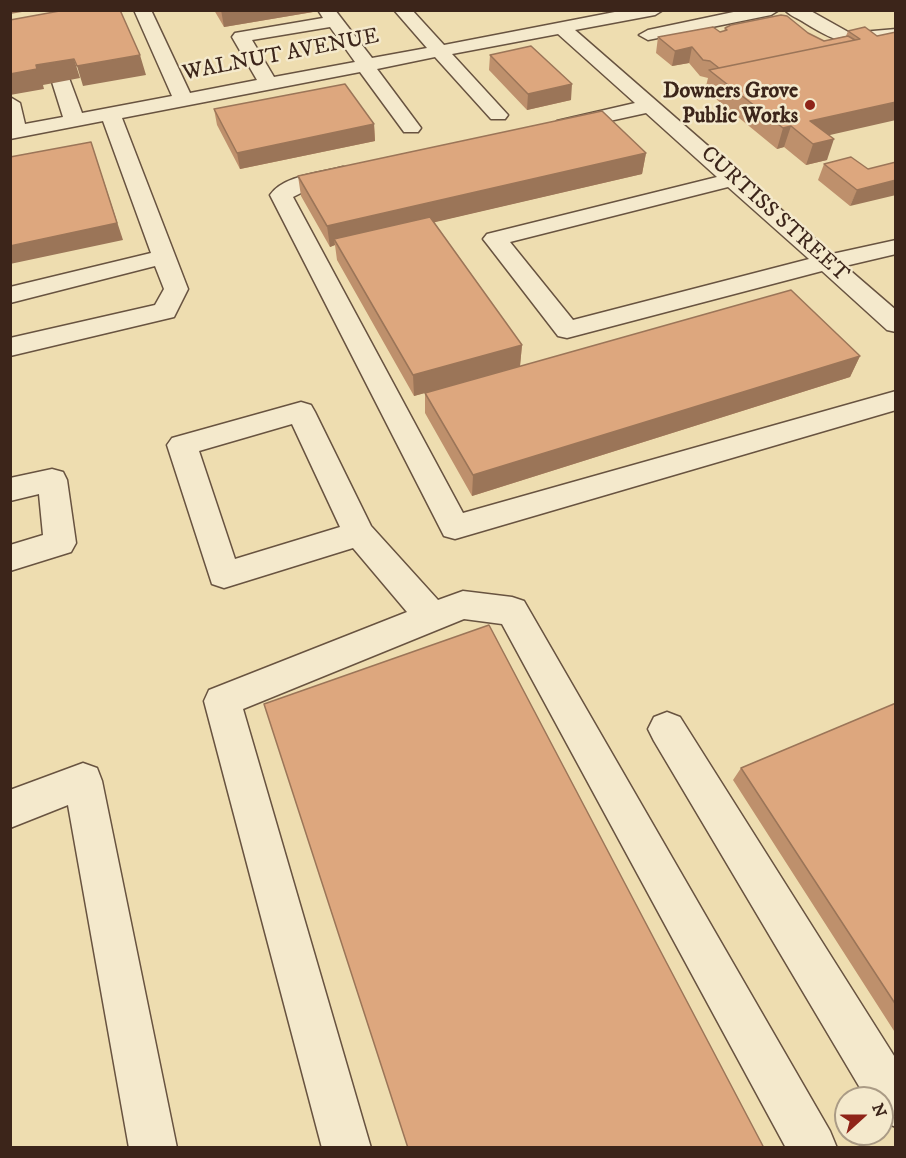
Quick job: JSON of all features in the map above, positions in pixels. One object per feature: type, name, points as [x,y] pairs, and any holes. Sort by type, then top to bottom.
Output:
[{"type":"street","points":[[142,10],[183,99]]},
{"type":"street","points":[[648,35],[771,10]]},
{"type":"street","points":[[793,10],[807,15],[844,38],[871,39],[896,34]]},
{"type":"street","points":[[410,12],[502,130]]},
{"type":"street","points":[[555,29],[642,12]]},
{"type":"street","name":"CURTISS STREET","points":[[531,15],[555,29],[650,106],[896,324]]},
{"type":"street","points":[[268,83],[241,37],[330,16],[359,51],[372,77],[411,128]]},
{"type":"street","name":"WALNUT AVENUE","points":[[14,132],[555,29]]},
{"type":"street","points":[[62,82],[74,120]]},
{"type":"street","points":[[209,94],[220,114]]},
{"type":"street","points":[[10,103],[14,132]]},
{"type":"street","points":[[545,129],[650,106]]},
{"type":"street","points":[[10,347],[165,311],[176,289],[110,113]]},
{"type":"street","points":[[370,168],[301,184],[281,195],[455,527],[896,400]]},
{"type":"street","points":[[734,179],[495,239],[567,330],[896,247]]},
{"type":"street","points":[[10,295],[164,257]]},
{"type":"street","points":[[359,534],[224,575],[182,445],[301,412],[359,534],[432,617]]},
{"type":"street","points":[[10,490],[52,480],[60,543],[10,558]]},
{"type":"street","points":[[347,1148],[222,701],[463,605],[512,611],[813,1148]]},
{"type":"street","points":[[667,729],[896,1103]]},
{"type":"street","points":[[10,809],[83,782],[153,1148]]},
{"type":"building","points":[[65,10],[120,10],[140,55],[77,66],[74,59],[36,65],[37,69],[10,74],[10,20]]},
{"type":"building","points":[[781,15],[787,16],[808,33],[824,41],[848,36],[855,40],[719,68],[710,61],[703,60],[692,47],[675,51],[658,37],[713,27],[720,32],[727,30],[725,28],[731,25]]},
{"type":"building","name":"Downers Grove Public Works","points":[[865,27],[877,36],[896,32],[896,102],[810,121],[834,139],[813,144],[791,126],[783,128],[709,70],[860,39],[848,31]]},
{"type":"building","points":[[531,46],[572,84],[528,94],[490,55]]},
{"type":"building","points":[[345,84],[374,124],[237,153],[214,109]]},
{"type":"building","points":[[602,111],[646,153],[327,226],[298,176]]},
{"type":"building","points":[[91,142],[117,223],[10,246],[10,157]]},
{"type":"building","points":[[851,157],[868,169],[896,162],[896,180],[857,190],[824,164]]},
{"type":"building","points":[[430,217],[522,345],[413,375],[334,239]]},
{"type":"building","points":[[791,290],[860,356],[473,475],[425,393]]},
{"type":"building","points":[[489,625],[764,1148],[408,1148],[264,704]]},
{"type":"building","points":[[896,703],[896,1005],[741,768]]},
{"type":"place","name":"Downers Grove Public Works","points":[[810,105]]}]
